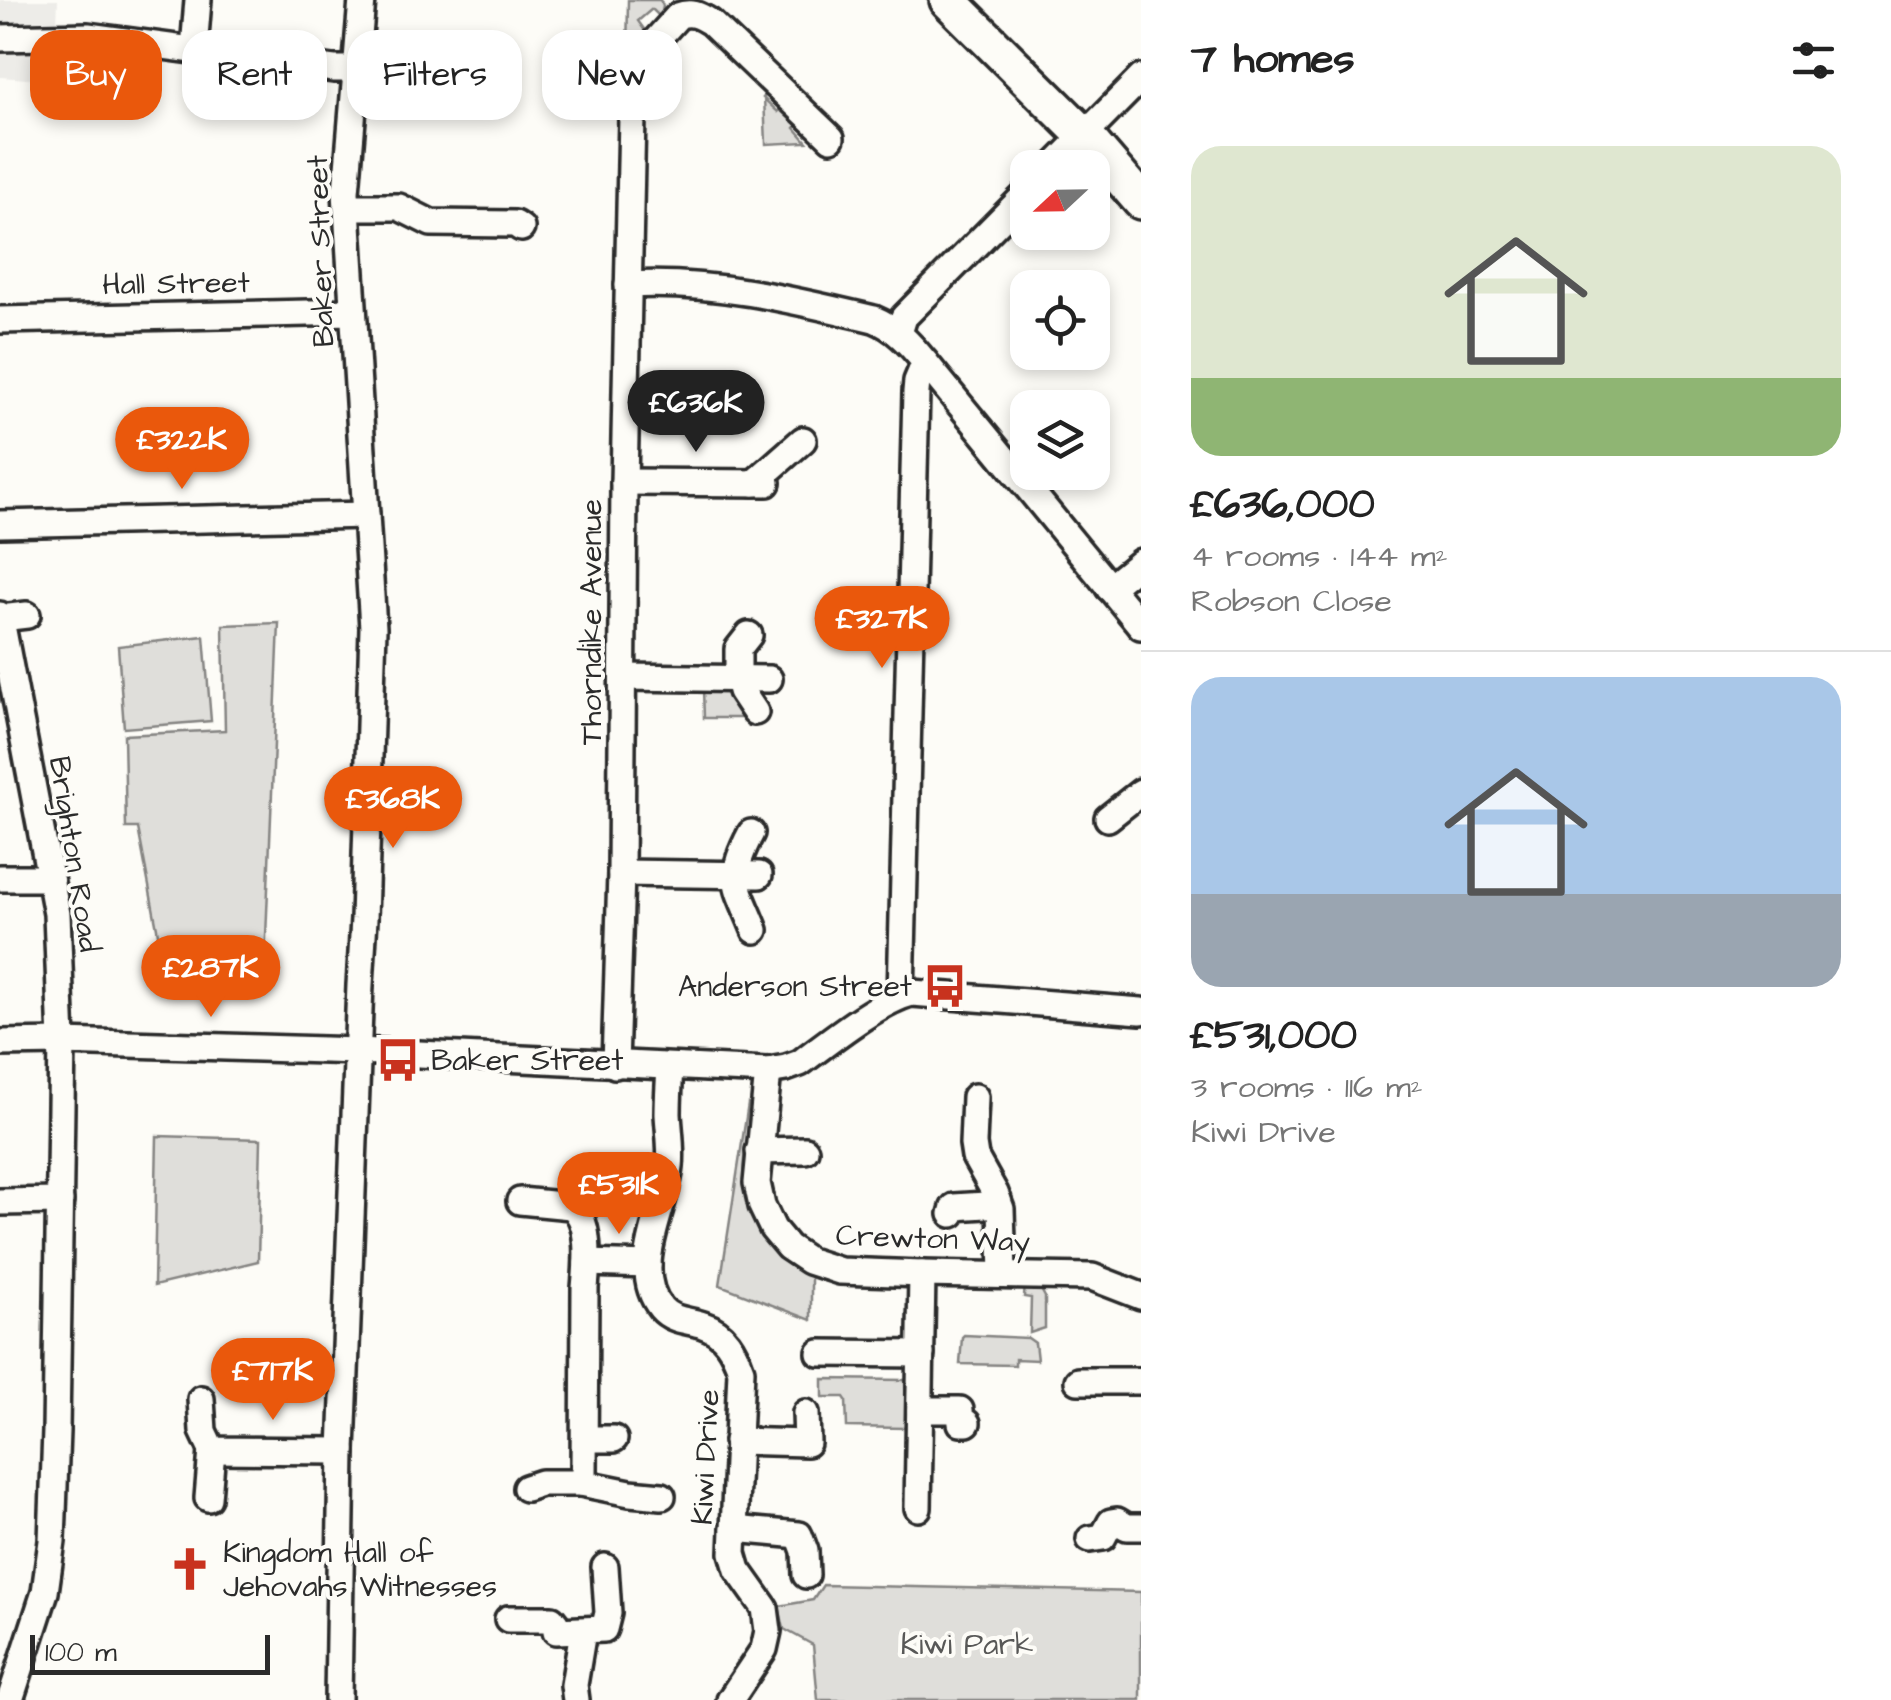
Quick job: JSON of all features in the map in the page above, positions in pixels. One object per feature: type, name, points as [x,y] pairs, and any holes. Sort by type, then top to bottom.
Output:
[{"type":"highway","points":[[948,0],[1084,134],[1141,201]]},
{"type":"street","points":[[196,30],[198,0]]},
{"type":"street","name":"Baker Street","points":[[359,30],[362,0]]},
{"type":"street","name":"Thorndike Avenue","points":[[615,1064],[631,79],[671,8],[692,13],[710,22],[816,132]]},
{"type":"street","points":[[0,38],[88,36],[182,48]]},
{"type":"street","points":[[1069,150],[1141,78]]},
{"type":"street","name":"Baker Street","points":[[338,1700],[342,1451],[373,628],[347,207],[351,120]]},
{"type":"street","points":[[347,207],[398,207],[431,224],[515,224],[521,228]]},
{"type":"street","points":[[899,333],[904,317],[1010,210]]},
{"type":"street","points":[[628,285],[752,292],[874,319],[899,333],[1141,626]]},
{"type":"street","name":"Hall Street","points":[[0,320],[353,312]]},
{"type":"street","points":[[901,996],[916,392],[925,362]]},
{"type":"street","points":[[624,482],[760,483],[803,440]]},
{"type":"street","points":[[0,524],[366,515]]},
{"type":"street","points":[[1109,588],[1141,562]]},
{"type":"street","points":[[0,617],[27,615]]},
{"type":"street","name":"Brighton Road","points":[[0,617],[10,716],[59,936],[62,1042],[52,1540],[44,1592],[10,1700]]},
{"type":"street","points":[[749,635],[738,649],[738,679],[741,691],[756,712]]},
{"type":"street","points":[[623,677],[770,680]]},
{"type":"street","points":[[1108,818],[1141,792]]},
{"type":"street","points":[[751,833],[739,856],[747,875],[755,930]]},
{"type":"street","points":[[621,873],[747,875]]},
{"type":"street","points":[[0,878],[48,878]]},
{"type":"street","points":[[0,1043],[358,1051],[768,1071],[800,1062],[901,996],[927,993],[1141,1011]]},
{"type":"street","points":[[586,1251],[648,1265],[670,1168],[670,1068]]},
{"type":"street","name":"Crewton Way","points":[[768,1071],[757,1182],[762,1206],[773,1229],[788,1247],[809,1260],[829,1269],[1092,1277],[1141,1296]]},
{"type":"street","points":[[975,1097],[964,1143],[976,1157],[998,1200],[1003,1274]]},
{"type":"street","points":[[759,1151],[805,1150]]},
{"type":"street","points":[[952,1214],[954,1207],[986,1205],[998,1200]]},
{"type":"street","points":[[0,1202],[60,1201]]},
{"type":"street","points":[[520,1202],[571,1206],[584,1224],[583,1480]]},
{"type":"street","name":"Kiwi Drive","points":[[648,1265],[653,1292],[661,1308],[682,1320],[705,1325],[725,1338],[741,1370],[733,1553],[736,1566],[764,1608],[768,1630],[764,1650],[730,1700]]},
{"type":"street","points":[[918,1508],[922,1274]]},
{"type":"street","points":[[820,1353],[921,1354]]},
{"type":"street","points":[[1078,1381],[1141,1382]]},
{"type":"street","points":[[201,1399],[202,1431],[212,1450],[208,1498]]},
{"type":"street","points":[[920,1410],[960,1410],[960,1423],[967,1423]]},
{"type":"street","points":[[738,1441],[807,1444],[806,1412]]},
{"type":"street","points":[[585,1439],[614,1440]]},
{"type":"street","points":[[212,1450],[342,1451]]},
{"type":"street","points":[[526,1488],[540,1483],[583,1480],[630,1493],[662,1496]]},
{"type":"street","points":[[1090,1539],[1102,1537],[1107,1525],[1117,1520],[1127,1527],[1141,1527]]},
{"type":"street","points":[[734,1530],[800,1535],[806,1575]]},
{"type":"street","points":[[576,1700],[574,1682],[594,1630],[608,1612],[606,1566]]},
{"type":"street","points":[[508,1619],[552,1619],[556,1630],[594,1630]]},
{"type":"shaded area","points":[[0,0],[58,0],[59,30],[30,30],[30,79],[0,77]]},
{"type":"green space","points":[[628,0],[660,0],[661,18],[652,9],[638,21],[645,30],[627,30]]},
{"type":"green space","points":[[763,73],[775,85],[764,97]]},
{"type":"green space","points":[[764,99],[778,112],[791,100],[801,120],[795,128],[807,142],[766,144]]},
{"type":"green space","points":[[279,623],[265,961],[161,962],[138,828],[126,828],[124,735],[225,730],[223,625]]},
{"type":"green space","points":[[204,636],[211,721],[124,728],[118,646]]},
{"type":"green space","points":[[703,689],[736,690],[744,718],[704,718]]},
{"type":"green space","points":[[748,1104],[753,1104],[743,1175],[748,1202],[761,1221],[811,1271],[811,1320],[720,1285]]},
{"type":"green space","points":[[157,1136],[261,1139],[258,1261],[154,1286]]},
{"type":"green space","points":[[1025,1284],[1039,1286],[1045,1297],[1045,1328],[1030,1333],[1031,1298],[1024,1297]]},
{"type":"green space","points":[[964,1335],[1028,1338],[1035,1343],[1037,1360],[1015,1359],[1015,1365],[960,1364]]},
{"type":"green space","points":[[823,1379],[905,1380],[906,1428],[847,1427],[846,1400],[823,1397]]},
{"type":"green space","name":"Kiwi Park","points":[[823,1585],[1141,1592],[1141,1700],[818,1700],[813,1645],[784,1629],[779,1606],[813,1600]]},
{"type":"place","name":"Anderson Street","points":[[945,986]]},
{"type":"place","name":"Baker Street","points":[[398,1060]]},
{"type":"place","name":"Kingdom Hall of Jehovahs Witnesses","points":[[190,1569]]}]
